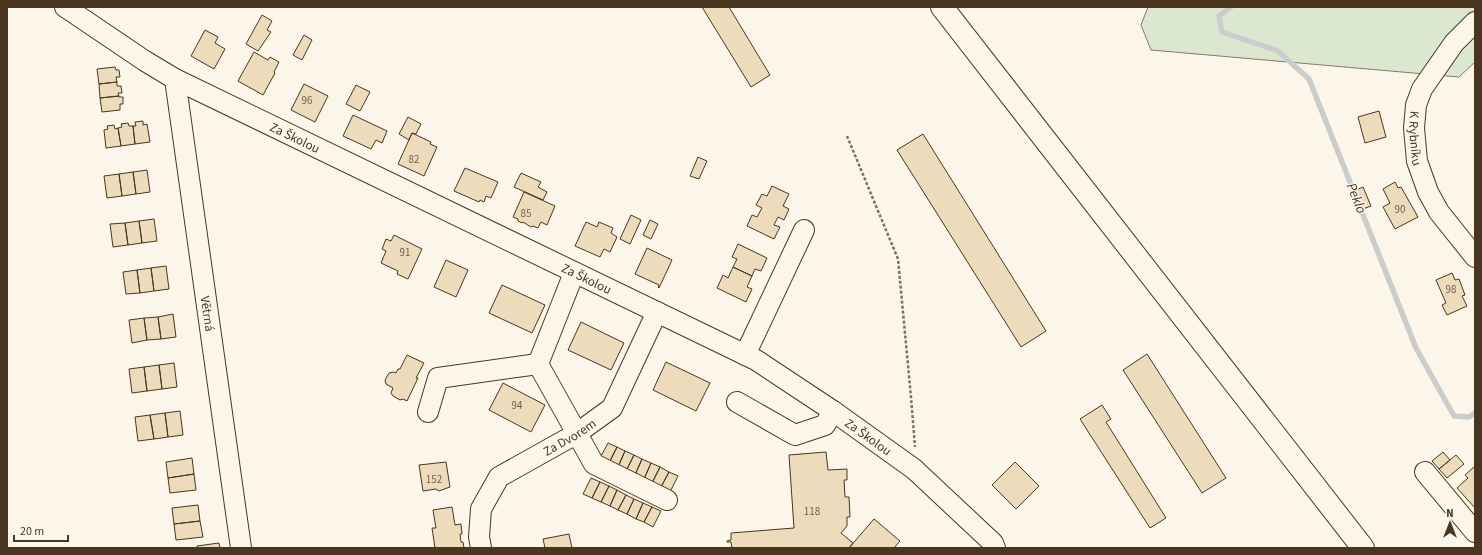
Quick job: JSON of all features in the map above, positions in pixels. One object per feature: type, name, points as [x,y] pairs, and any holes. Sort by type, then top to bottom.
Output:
[{"type":"main road","points":[[942,7],[1363,548]]},
{"type":"street","name":"Za Školou","points":[[65,7],[145,61],[175,79],[756,360],[833,411],[914,470],[992,543],[995,548]]},
{"type":"street","name":"K Rybníku","points":[[1475,22],[1454,44],[1422,89],[1416,106],[1414,128],[1417,161],[1428,192],[1439,212],[1475,257]]},
{"type":"street","name":"Větrná","points":[[175,79],[241,548]]},
{"type":"street","points":[[745,355],[804,230]]},
{"type":"street","points":[[538,364],[574,273]]},
{"type":"street","name":"Za Dvorem","points":[[481,548],[479,536],[481,509],[499,477],[576,434],[612,408],[657,312]]},
{"type":"street","points":[[428,412],[438,378],[538,364]]},
{"type":"street","points":[[538,364],[594,464],[667,500]]},
{"type":"street","points":[[737,402],[795,435],[825,426],[833,411]]},
{"type":"street","points":[[1425,472],[1475,532]]},
{"type":"path","points":[[847,136],[898,259],[915,444],[914,470]]},
{"type":"green space","points":[[1148,7],[1475,7],[1475,62],[1459,77],[1151,50],[1141,25]]},
{"type":"building","points":[[702,7],[729,7],[770,75],[751,87]]},
{"type":"building","points":[[262,15],[272,21],[267,30],[271,32],[258,51],[246,44]]},
{"type":"building","points":[[205,30],[218,37],[215,43],[225,49],[214,69],[191,56]]},
{"type":"building","points":[[304,35],[312,40],[302,60],[293,55]]},
{"type":"building","points":[[254,52],[268,60],[270,57],[279,62],[263,95],[238,81]]},
{"type":"building","points":[[115,67],[116,70],[119,70],[120,77],[116,77],[117,82],[99,84],[97,69]]},
{"type":"building","points":[[117,82],[117,86],[121,86],[122,93],[118,93],[119,96],[100,98],[99,84]]},
{"type":"building","points":[[304,84],[328,96],[315,122],[291,110]]},
{"type":"building","points":[[356,85],[370,92],[360,111],[346,104]]},
{"type":"building","points":[[123,97],[123,104],[120,104],[120,110],[102,112],[100,98]]},
{"type":"building","points":[[1379,111],[1386,137],[1365,143],[1358,117]]},
{"type":"building","points":[[353,115],[387,131],[382,143],[376,140],[371,149],[343,136]]},
{"type":"building","points":[[408,117],[421,124],[416,134],[412,133],[409,140],[399,134]]},
{"type":"building","points":[[143,121],[143,125],[147,124],[150,142],[135,144],[133,126],[136,126],[135,122]]},
{"type":"building","points":[[128,123],[129,126],[133,126],[135,144],[121,146],[118,128],[122,127],[121,124]]},
{"type":"building","points":[[114,125],[115,129],[118,128],[121,146],[106,148],[104,130],[108,129],[107,126]]},
{"type":"building","points":[[412,133],[431,142],[430,144],[437,147],[424,176],[398,164]]},
{"type":"building","points":[[923,134],[1046,331],[1021,347],[897,150]]},
{"type":"building","points":[[698,157],[707,161],[699,179],[690,176]]},
{"type":"building","points":[[465,168],[498,182],[491,198],[486,196],[484,202],[480,200],[479,202],[454,191]]},
{"type":"building","points":[[147,170],[150,192],[136,194],[133,172]]},
{"type":"building","points":[[133,172],[136,194],[122,196],[119,174]]},
{"type":"building","points":[[521,173],[541,182],[538,187],[547,192],[543,200],[514,187]]},
{"type":"building","points":[[119,174],[122,196],[107,198],[104,176]]},
{"type":"building","points":[[1395,182],[1398,188],[1401,187],[1418,217],[1395,229],[1383,207],[1390,203],[1383,189]]},
{"type":"building","points":[[772,186],[789,194],[783,206],[789,209],[784,220],[778,217],[774,225],[780,227],[774,239],[747,226],[752,215],[757,217],[762,208],[756,205],[762,194],[767,196]]},
{"type":"building","points":[[1363,187],[1371,206],[1363,209],[1354,191]]},
{"type":"building","points":[[524,192],[555,206],[547,225],[541,222],[538,228],[533,226],[531,227],[513,217]]},
{"type":"building","points":[[631,215],[641,220],[630,244],[620,239]]},
{"type":"building","points":[[154,219],[157,241],[142,243],[139,221]]},
{"type":"building","points":[[650,220],[658,224],[651,239],[643,235]]},
{"type":"building","points":[[139,221],[142,243],[128,245],[125,223]]},
{"type":"building","points":[[586,222],[597,227],[599,222],[613,228],[611,233],[617,237],[610,252],[604,249],[600,257],[575,246]]},
{"type":"building","points":[[125,223],[128,245],[113,247],[110,224]]},
{"type":"building","points":[[394,235],[422,249],[408,279],[397,274],[398,271],[381,263],[386,251],[382,249],[386,239],[391,241]]},
{"type":"building","points":[[738,244],[767,258],[761,271],[755,269],[752,276],[733,267],[737,259],[732,257]]},
{"type":"building","points":[[647,248],[672,260],[659,288],[659,285],[635,274]]},
{"type":"building","points":[[446,260],[468,270],[456,297],[434,287]]},
{"type":"building","points":[[166,266],[169,289],[154,291],[151,268]]},
{"type":"building","points":[[733,267],[752,276],[747,287],[752,289],[746,302],[717,288],[723,275],[728,278]]},
{"type":"building","points":[[151,268],[154,291],[140,293],[137,270]]},
{"type":"building","points":[[137,270],[140,293],[126,294],[123,272]]},
{"type":"building","points":[[1452,273],[1455,280],[1459,279],[1465,295],[1462,296],[1467,306],[1447,315],[1442,305],[1446,303],[1436,280]]},
{"type":"building","points":[[502,285],[545,305],[532,333],[489,313]]},
{"type":"building","points":[[173,314],[176,337],[161,339],[158,317]]},
{"type":"building","points":[[158,317],[161,339],[147,340],[144,318]]},
{"type":"building","points":[[144,318],[147,340],[132,343],[129,320]]},
{"type":"building","points":[[581,322],[624,343],[611,370],[568,350]]},
{"type":"building","points":[[1147,354],[1226,478],[1202,493],[1123,370]]},
{"type":"building","points":[[407,355],[424,363],[407,401],[403,399],[400,400],[393,396],[391,393],[393,388],[386,384],[385,380],[389,373],[396,373],[398,369],[400,369]]},
{"type":"building","points":[[666,362],[710,383],[696,411],[653,390]]},
{"type":"building","points":[[174,363],[177,387],[162,389],[159,365]]},
{"type":"building","points":[[159,365],[162,389],[147,391],[144,367]]},
{"type":"building","points":[[144,367],[147,391],[132,393],[129,369]]},
{"type":"building","points":[[503,383],[545,405],[531,432],[489,410]]},
{"type":"building","points":[[1102,405],[1111,419],[1106,422],[1166,518],[1150,528],[1080,419]]},
{"type":"building","points":[[180,411],[183,435],[168,437],[165,413]]},
{"type":"building","points":[[165,413],[168,437],[154,439],[150,415]]},
{"type":"building","points":[[150,415],[154,439],[138,441],[135,417]]},
{"type":"building","points":[[608,443],[617,447],[609,463],[600,458]]},
{"type":"building","points":[[617,447],[625,451],[618,467],[609,463]]},
{"type":"building","points":[[625,451],[634,455],[626,471],[618,467]]},
{"type":"building","points":[[826,452],[828,470],[847,469],[847,480],[844,480],[845,497],[849,497],[850,517],[847,517],[847,526],[841,533],[853,543],[849,548],[732,548],[731,542],[727,542],[731,540],[731,533],[794,528],[789,455]]},
{"type":"building","points":[[1443,452],[1450,460],[1439,469],[1432,461]]},
{"type":"building","points":[[634,455],[642,459],[635,475],[626,471]]},
{"type":"building","points":[[1456,455],[1464,464],[1447,478],[1439,469]]},
{"type":"building","points":[[192,458],[194,474],[168,478],[166,462]]},
{"type":"building","points":[[642,459],[651,463],[644,479],[635,475]]},
{"type":"building","points":[[446,462],[450,487],[439,491],[436,489],[423,491],[419,465]]},
{"type":"building","points":[[1015,462],[1039,486],[1016,509],[992,485]]},
{"type":"building","points":[[651,463],[660,467],[652,483],[644,479]]},
{"type":"building","points":[[1475,466],[1475,508],[1457,488],[1468,478],[1465,475]]},
{"type":"building","points":[[660,467],[669,472],[661,487],[652,483]]},
{"type":"building","points":[[669,472],[678,476],[670,492],[661,487]]},
{"type":"building","points":[[194,474],[196,490],[170,493],[168,478]]},
{"type":"building","points":[[591,478],[600,482],[592,498],[583,494]]},
{"type":"building","points":[[600,482],[609,486],[601,502],[592,498]]},
{"type":"building","points":[[609,486],[617,490],[610,506],[601,502]]},
{"type":"building","points":[[617,490],[626,495],[618,510],[610,506]]},
{"type":"building","points":[[626,495],[634,499],[627,514],[618,510]]},
{"type":"building","points":[[634,499],[643,503],[636,519],[627,514]]},
{"type":"building","points":[[643,503],[652,507],[644,522],[636,519]]},
{"type":"building","points":[[198,505],[200,521],[174,524],[172,508]]},
{"type":"building","points":[[452,507],[455,525],[461,524],[461,542],[463,542],[464,548],[435,548],[432,528],[436,528],[433,510]]},
{"type":"building","points":[[652,507],[661,511],[653,527],[644,522]]},
{"type":"building","points":[[874,519],[900,541],[894,548],[849,548]]},
{"type":"building","points":[[200,521],[203,537],[176,540],[174,524]]},
{"type":"building","points":[[569,534],[572,548],[545,548],[543,539]]},
{"type":"building","points":[[219,543],[220,548],[197,548],[197,546]]},
{"type":"waterway","name":"Peklo","points":[[1231,7],[1219,16],[1222,32],[1278,51],[1309,79],[1416,348],[1454,416],[1469,417],[1475,413]]}]
